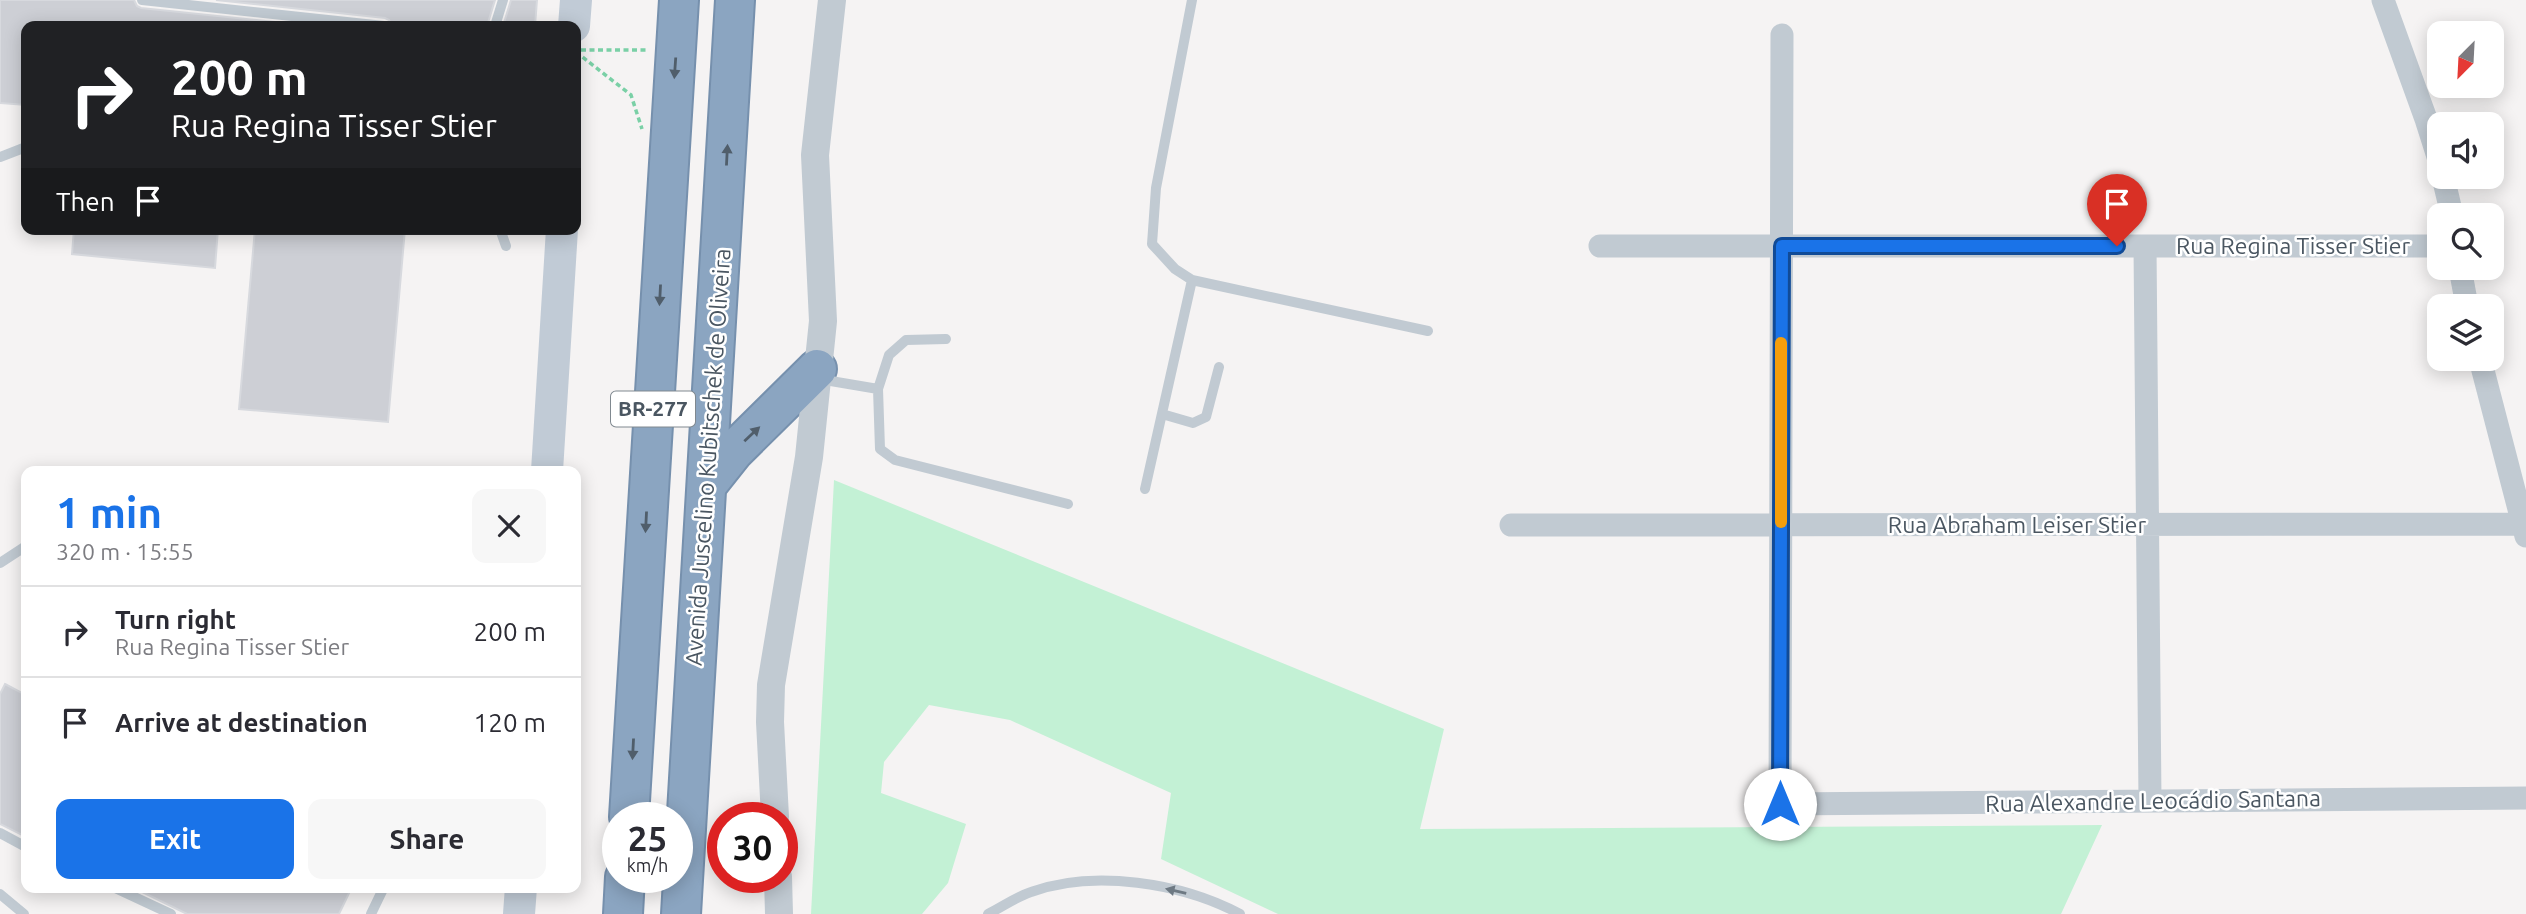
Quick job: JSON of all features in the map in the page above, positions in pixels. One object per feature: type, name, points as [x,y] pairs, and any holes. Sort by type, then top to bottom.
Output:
[{"type":"highway","name":"BR-277","points":[[630,802],[679,0]]},
{"type":"highway","name":"Avenida Juscelino Kubitschek de Oliveira","points":[[681,914],[735,0]]},
{"type":"highway","points":[[707,485],[734,451],[817,374]]},
{"type":"highway","points":[[623,914],[624,893]]},
{"type":"main road","points":[[575,21],[576,0]]},
{"type":"main road","points":[[547,466],[562,235]]},
{"type":"main road","points":[[520,914],[521,893]]},
{"type":"street","points":[[774,802],[771,685],[809,457],[823,321],[815,155],[832,0]]},
{"type":"street","points":[[2383,0],[2427,121]]},
{"type":"street","points":[[1781,525],[1782,35]]},
{"type":"street","name":"Rua Regina Tisser Stier","points":[[1600,246],[2427,246]]},
{"type":"street","points":[[2145,246],[2150,801]]},
{"type":"street","points":[[2483,371],[2525,530]]},
{"type":"street","name":"Rua Abraham Leiser Stier","points":[[1511,525],[2148,524],[2525,530]]},
{"type":"street","name":"Rua Alexandre Leocádio Santana","points":[[1781,525],[1780,804],[2526,798]]},
{"type":"street","points":[[778,893],[779,914]]},
{"type":"lane","points":[[142,0],[337,21]]},
{"type":"lane","points":[[497,21],[503,0]]},
{"type":"lane","points":[[1192,0],[1157,188],[1152,244],[1175,269],[1192,280],[1428,331]]},
{"type":"lane","points":[[0,158],[21,149]]},
{"type":"lane","points":[[502,235],[506,246]]},
{"type":"lane","points":[[1145,489],[1192,280]]},
{"type":"lane","points":[[946,339],[906,340],[889,355],[878,389],[880,449],[895,460],[1068,504]]},
{"type":"lane","points":[[1162,414],[1193,423],[1206,417],[1219,368]]},
{"type":"lane","points":[[817,374],[878,389]]},
{"type":"lane","points":[[0,563],[21,549]]},
{"type":"lane","points":[[0,833],[21,844]]},
{"type":"lane","points":[[988,914],[1030,892],[1070,883],[1128,881],[1180,891],[1220,903],[1240,914]]},
{"type":"lane","points":[[126,893],[171,914]]},
{"type":"lane","points":[[371,914],[381,893]]},
{"type":"lane","points":[[0,894],[24,914]]},
{"type":"path","points":[[581,51],[676,50]]},
{"type":"path","points":[[581,55],[631,95],[644,135]]},
{"type":"green space","points":[[834,480],[1444,729],[1420,829],[2102,825],[2061,914],[1278,914],[1161,859],[1171,793],[1010,720],[929,705],[884,762],[881,793],[966,824],[948,883],[922,914],[811,914]]},
{"type":"building","points":[[0,0],[134,0],[141,8],[265,21],[21,21],[21,105],[0,103]]},
{"type":"building","points":[[216,0],[495,0],[489,21],[390,21],[385,18]]},
{"type":"building","points":[[511,0],[537,0],[535,21],[505,21]]},
{"type":"building","points":[[74,235],[218,235],[215,268],[72,254]]},
{"type":"building","points":[[254,235],[404,235],[388,422],[239,409]]},
{"type":"building","points":[[5,684],[21,692],[21,834],[0,824],[0,694]]},
{"type":"building","points":[[144,893],[349,893],[339,914],[187,914]]},
{"type":"slow traffic","points":[[1781,343],[1781,522]]},
{"type":"route","points":[[1780,804],[1782,246],[2117,246]]}]
